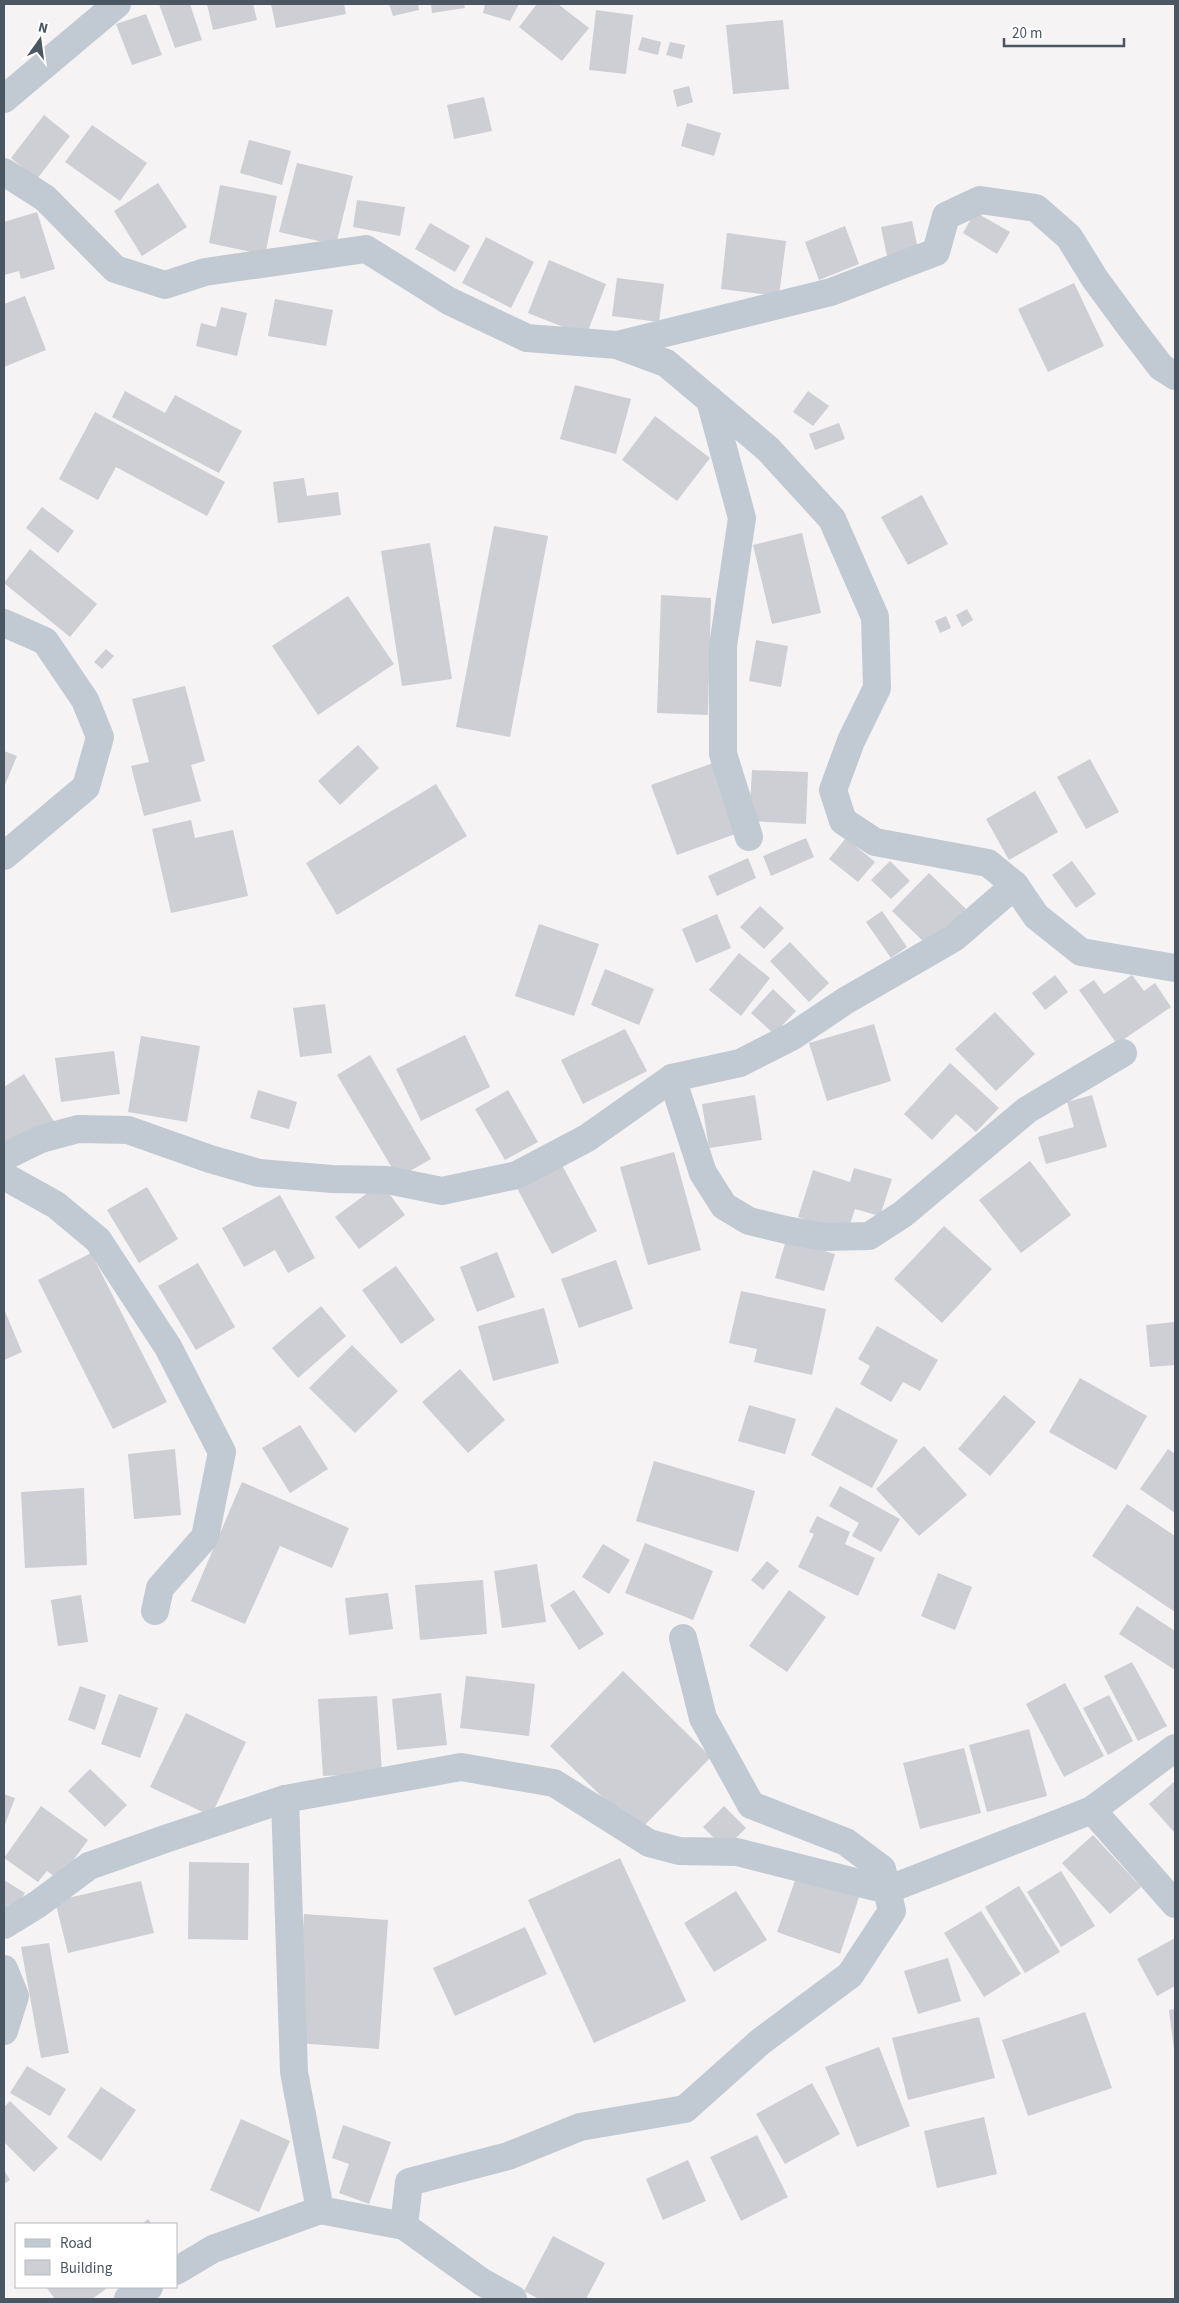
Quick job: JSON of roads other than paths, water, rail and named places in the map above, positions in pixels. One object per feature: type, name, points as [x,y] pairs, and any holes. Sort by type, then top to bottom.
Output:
[{"type":"street","points":[[4,99],[117,4]]},
{"type":"street","points":[[4,172],[45,198],[115,269],[165,285],[205,272],[366,249],[449,301],[527,338],[617,344],[666,363],[768,449],[832,519],[875,617],[877,688],[851,742],[833,790],[843,821],[875,842],[988,863],[1015,884],[1036,916],[1080,952],[1175,968]]},
{"type":"street","points":[[617,344],[831,292],[936,252],[946,216],[980,200],[1036,208],[1069,237],[1095,279],[1161,367],[1175,376]]},
{"type":"street","points":[[710,400],[742,518],[723,646],[723,754],[749,837]]},
{"type":"street","points":[[4,623],[45,640],[85,700],[100,737],[86,787],[4,856]]},
{"type":"street","points":[[4,1157],[41,1139],[78,1129],[128,1130],[210,1160],[259,1173],[332,1179],[387,1180],[442,1191],[517,1175],[587,1138],[672,1078],[740,1063],[793,1036],[845,1000],[954,938],[1015,884]]},
{"type":"street","points":[[672,1078],[703,1173],[724,1206],[749,1221],[786,1230],[825,1237],[869,1236],[903,1214],[1027,1110],[1123,1052]]},
{"type":"street","points":[[4,1176],[56,1205],[98,1240],[168,1346],[222,1452],[205,1536],[160,1588],[155,1611]]},
{"type":"street","points":[[404,2226],[409,2182],[508,2156],[580,2127],[684,2109],[760,2042],[850,1975],[892,1911],[882,1869],[846,1842],[751,1805],[703,1718],[683,1638]]},
{"type":"street","points":[[4,1925],[38,1904],[89,1866],[285,1799],[461,1767],[554,1783],[649,1843],[678,1851],[737,1852],[886,1890],[1092,1810],[1175,1748]]},
{"type":"street","points":[[285,1799],[294,2072],[320,2210]]},
{"type":"street","points":[[1092,1810],[1175,1904]]},
{"type":"street","points":[[4,1969],[16,1996],[4,2031]]},
{"type":"street","points":[[178,2270],[213,2249],[320,2210],[404,2226],[482,2282],[512,2299]]},
{"type":"street","points":[[128,2299],[147,2288]]}]
